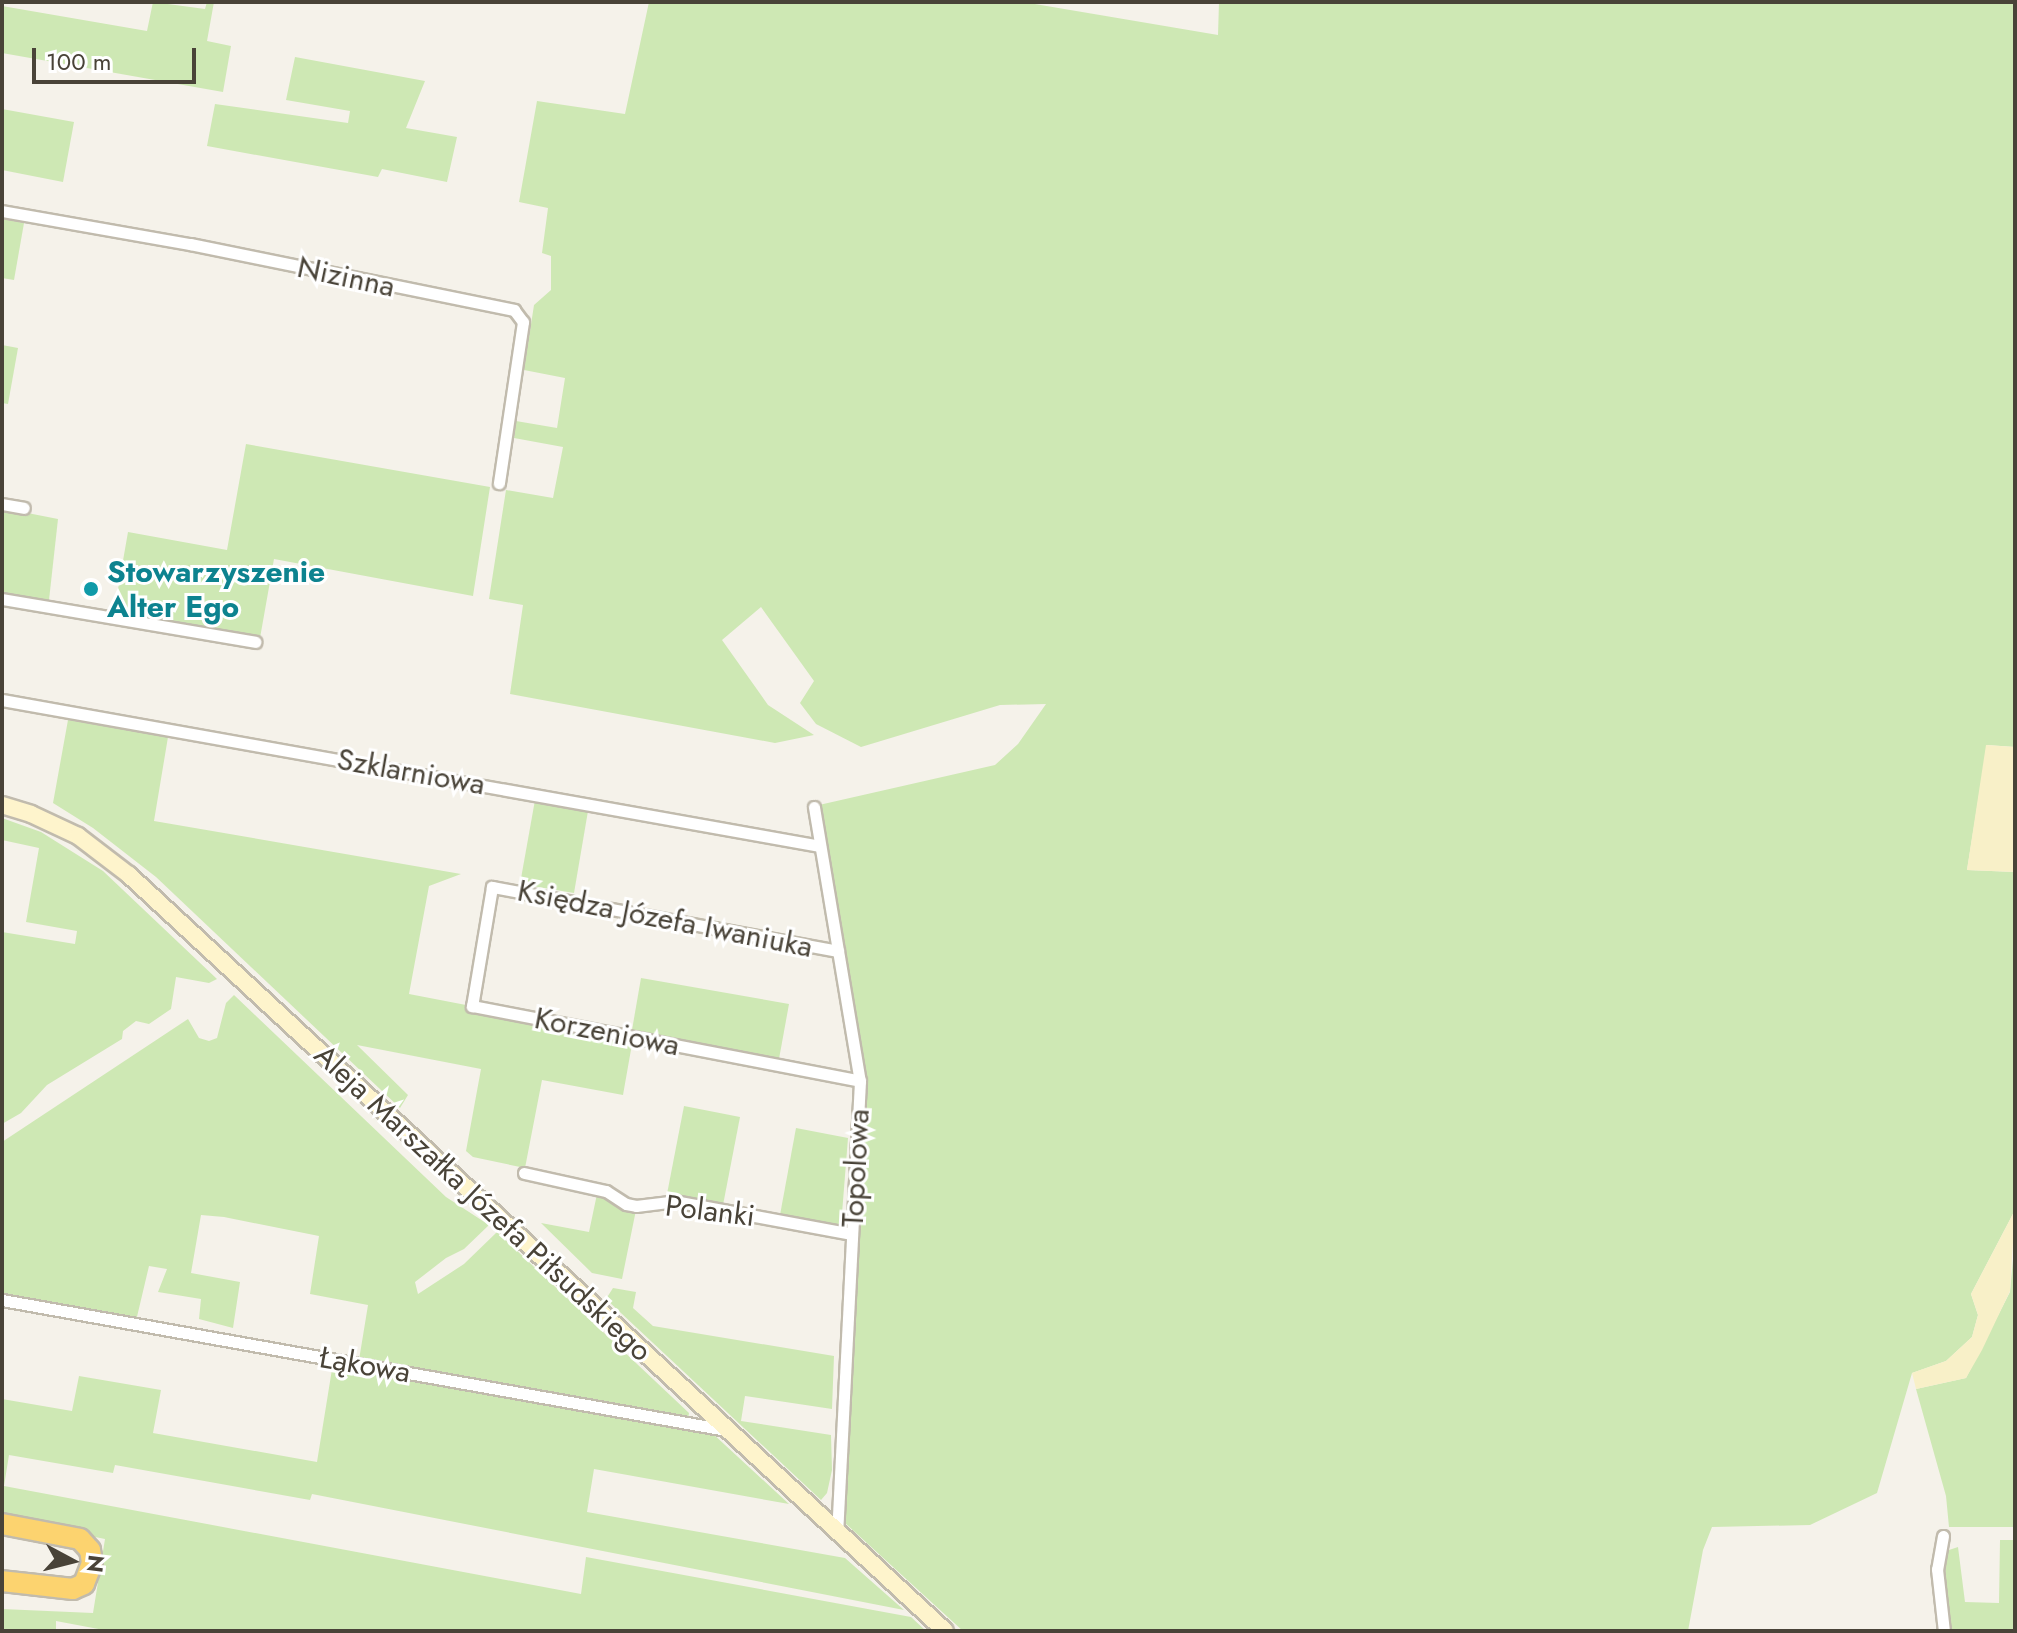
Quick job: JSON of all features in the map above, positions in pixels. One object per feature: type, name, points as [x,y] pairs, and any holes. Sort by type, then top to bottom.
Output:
[{"type":"highway","points":[[2,1524],[72,1535],[87,1544],[92,1557],[84,1584],[73,1589],[2,1581]]},
{"type":"main road","name":"Aleja Marszałka Józefa Piłsudskiego","points":[[2,805],[55,824],[120,867],[945,1631]]},
{"type":"street","name":"Nizinna","points":[[2,211],[190,244],[514,310],[523,322],[499,483]]},
{"type":"street","points":[[2,504],[24,508]]},
{"type":"street","points":[[2,599],[255,642]]},
{"type":"street","name":"Szklarniowa","points":[[2,700],[820,846]]},
{"type":"street","name":"Topolowa","points":[[814,807],[860,1081],[837,1531]]},
{"type":"street","name":"Księdza Józefa Iwaniuka","points":[[492,887],[838,951]]},
{"type":"street","name":"Korzeniowa","points":[[492,887],[472,1006],[860,1081]]},
{"type":"street","name":"Polanki","points":[[524,1173],[606,1191],[626,1204],[636,1206],[674,1201],[852,1234]]},
{"type":"street","name":"Łąkowa","points":[[2,1300],[728,1430]]},
{"type":"street","points":[[1943,1536],[1937,1569],[1944,1631]]},
{"type":"green space","points":[[153,2],[205,9],[207,2],[214,2],[207,41],[231,46],[223,92],[2,53],[2,6],[147,31]]},
{"type":"green space","points":[[649,2],[1023,2],[1218,35],[1219,2],[2015,2],[2015,747],[1987,745],[1967,870],[2015,872],[2015,1210],[1971,1294],[1978,1315],[1972,1337],[1946,1361],[1912,1373],[1877,1493],[1810,1525],[1712,1527],[1703,1550],[1688,1631],[963,1631],[845,1523],[866,1087],[819,805],[995,765],[1018,744],[1046,704],[1000,705],[861,747],[816,724],[800,703],[814,681],[761,607],[722,640],[768,705],[814,735],[775,743],[510,694],[523,605],[489,599],[506,490],[553,498],[563,447],[514,438],[516,421],[557,428],[565,378],[524,370],[534,305],[551,290],[551,256],[542,253],[548,208],[519,202],[537,101],[625,114]]},
{"type":"green space","points":[[295,57],[425,81],[406,128],[457,137],[447,182],[382,169],[378,177],[207,146],[215,104],[348,123],[350,111],[286,100]]},
{"type":"green space","points":[[2,109],[74,122],[63,182],[2,170]]},
{"type":"green space","points":[[2,219],[24,223],[14,280],[2,278]]},
{"type":"green space","points":[[2,345],[18,348],[8,404],[2,403]]},
{"type":"green space","points":[[246,444],[490,487],[473,596],[274,559],[260,638],[114,612],[128,532],[227,550]]},
{"type":"green space","points":[[2,508],[58,519],[49,600],[3,594]]},
{"type":"green space","points":[[68,720],[168,737],[154,821],[461,874],[429,886],[409,994],[466,1005],[467,1012],[632,1044],[623,1095],[542,1080],[525,1168],[473,1157],[466,1151],[481,1069],[357,1045],[408,1095],[400,1108],[156,877],[93,828],[53,803]]},
{"type":"green space","points":[[535,800],[588,811],[574,893],[520,884]]},
{"type":"green space","points":[[2,818],[41,832],[103,871],[217,979],[209,983],[176,977],[171,1009],[149,1024],[136,1021],[123,1031],[122,1039],[47,1085],[21,1113],[2,1124],[2,932],[75,944],[77,931],[26,922],[39,848],[2,840]]},
{"type":"green space","points":[[641,978],[789,1004],[779,1059],[632,1030]]},
{"type":"green space","points":[[234,995],[446,1197],[489,1225],[464,1249],[446,1258],[415,1282],[418,1294],[464,1264],[497,1232],[689,1413],[688,1419],[359,1360],[368,1305],[310,1294],[319,1236],[224,1217],[201,1215],[191,1273],[240,1282],[233,1328],[199,1319],[201,1299],[158,1292],[167,1269],[149,1266],[136,1321],[2,1297],[2,1142],[188,1019],[199,1038],[209,1041],[217,1038],[226,1003]]},
{"type":"green space","points":[[684,1106],[740,1117],[723,1205],[667,1194]]},
{"type":"green space","points":[[796,1128],[848,1138],[841,1226],[780,1215]]},
{"type":"green space","points":[[597,1194],[636,1210],[622,1279],[592,1273],[541,1223],[589,1232]]},
{"type":"green space","points":[[2015,1237],[2015,1527],[1949,1527],[1946,1496],[1916,1389],[1966,1378],[2010,1292]]},
{"type":"green space","points":[[613,1288],[636,1292],[633,1308],[653,1326],[834,1356],[832,1409],[745,1396],[741,1421],[831,1435],[832,1470],[827,1493],[821,1500],[606,1299]]},
{"type":"green space","points":[[333,1363],[711,1432],[789,1504],[594,1469],[587,1512],[845,1558],[904,1610],[312,1494],[310,1500],[115,1465],[113,1473],[9,1455],[4,1486],[581,1594],[586,1557],[911,1617],[926,1631],[109,1631],[56,1621],[56,1631],[2,1631],[2,1609],[93,1613],[105,1539],[2,1518],[2,1399],[72,1411],[79,1376],[161,1390],[153,1433],[317,1462]]},
{"type":"green space","points":[[2000,1540],[2015,1540],[2015,1631],[1949,1631],[1944,1602],[1946,1551],[1958,1547],[1965,1602],[1999,1603]]},
{"type":"sand","points":[[1986,745],[2015,747],[2015,872],[1967,870]]},
{"type":"sand","points":[[2015,1210],[2010,1291],[1982,1350],[1966,1378],[1916,1389],[1912,1373],[1946,1361],[1972,1337],[1978,1315],[1971,1294]]},
{"type":"place","name":"Stowarzyszenie Alter Ego","points":[[91,589]]}]
